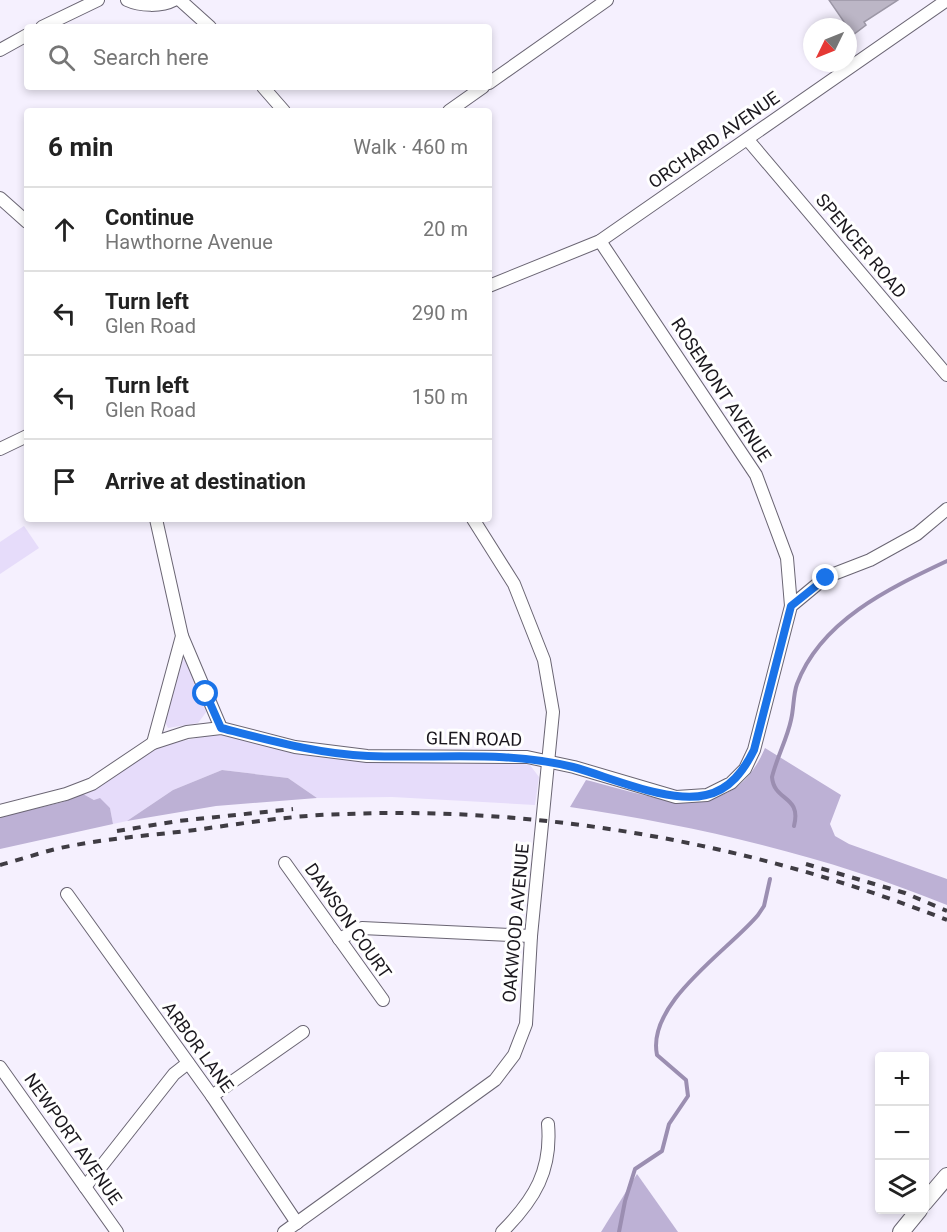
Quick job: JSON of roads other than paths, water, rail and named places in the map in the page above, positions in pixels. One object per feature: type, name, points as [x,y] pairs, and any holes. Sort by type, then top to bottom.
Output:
[{"type":"main road","points":[[929,1197],[947,1176]]},
{"type":"main road","points":[[901,1232],[915,1214]]},
{"type":"street","points":[[48,24],[98,0]]},
{"type":"street","points":[[127,0],[135,4],[157,4],[174,0]]},
{"type":"street","points":[[180,0],[207,24]]},
{"type":"street","points":[[492,81],[607,0]]},
{"type":"street","name":"ORCHARD AVENUE","points":[[492,285],[600,241],[947,0]]},
{"type":"street","points":[[0,50],[24,37]]},
{"type":"street","points":[[266,90],[281,108]]},
{"type":"street","points":[[453,108],[479,90]]},
{"type":"street","name":"SPENCER ROAD","points":[[748,140],[947,375]]},
{"type":"street","points":[[0,198],[24,219]]},
{"type":"street","name":"ROSEMONT AVENUE","points":[[600,241],[756,475],[787,558],[791,606]]},
{"type":"street","points":[[0,449],[24,437]]},
{"type":"street","points":[[791,606],[826,578],[870,560],[917,534],[947,509]]},
{"type":"street","points":[[157,522],[183,636],[221,728]]},
{"type":"street","name":"OAKWOOD AVENUE","points":[[284,1232],[495,1080],[514,1055],[526,1024],[531,936],[553,712],[544,660],[514,584],[475,522]]},
{"type":"street","name":"GLEN ROAD","points":[[0,811],[66,794],[92,784],[153,743],[187,732],[221,728],[295,747],[367,756],[527,757],[676,796],[707,795],[732,783],[745,769],[754,750],[791,606]]},
{"type":"street","points":[[153,743],[183,636]]},
{"type":"street","name":"DAWSON COURT","points":[[285,863],[382,1000]]},
{"type":"street","name":"ARBOR LANE","points":[[67,894],[212,1096],[297,1223]]},
{"type":"street","points":[[339,939],[362,928],[531,936]]},
{"type":"street","points":[[212,1096],[303,1032]]},
{"type":"street","points":[[85,1187],[174,1074],[188,1063]]},
{"type":"street","name":"NEWPORT AVENUE","points":[[0,1067],[117,1232]]},
{"type":"street","points":[[502,1232],[536,1188],[547,1168],[550,1149],[548,1124]]},
{"type":"waterway","points":[[794,826],[794,809],[791,803],[777,791],[772,777],[789,727],[797,684],[808,661],[840,624],[860,609],[881,595],[947,561]]},
{"type":"waterway","points":[[619,1232],[625,1201],[635,1169],[662,1151],[669,1124],[688,1096],[686,1080],[657,1055],[657,1035],[664,1016],[676,997],[692,979],[758,915],[764,906],[770,879]]},
{"type":"railway","points":[[117,831],[178,821],[293,809]]},
{"type":"railway","points":[[0,865],[85,843],[289,818],[345,814],[422,813],[498,817],[575,824],[727,851],[875,894],[947,920]]},
{"type":"railway","points":[[806,864],[905,893],[947,911]]}]
